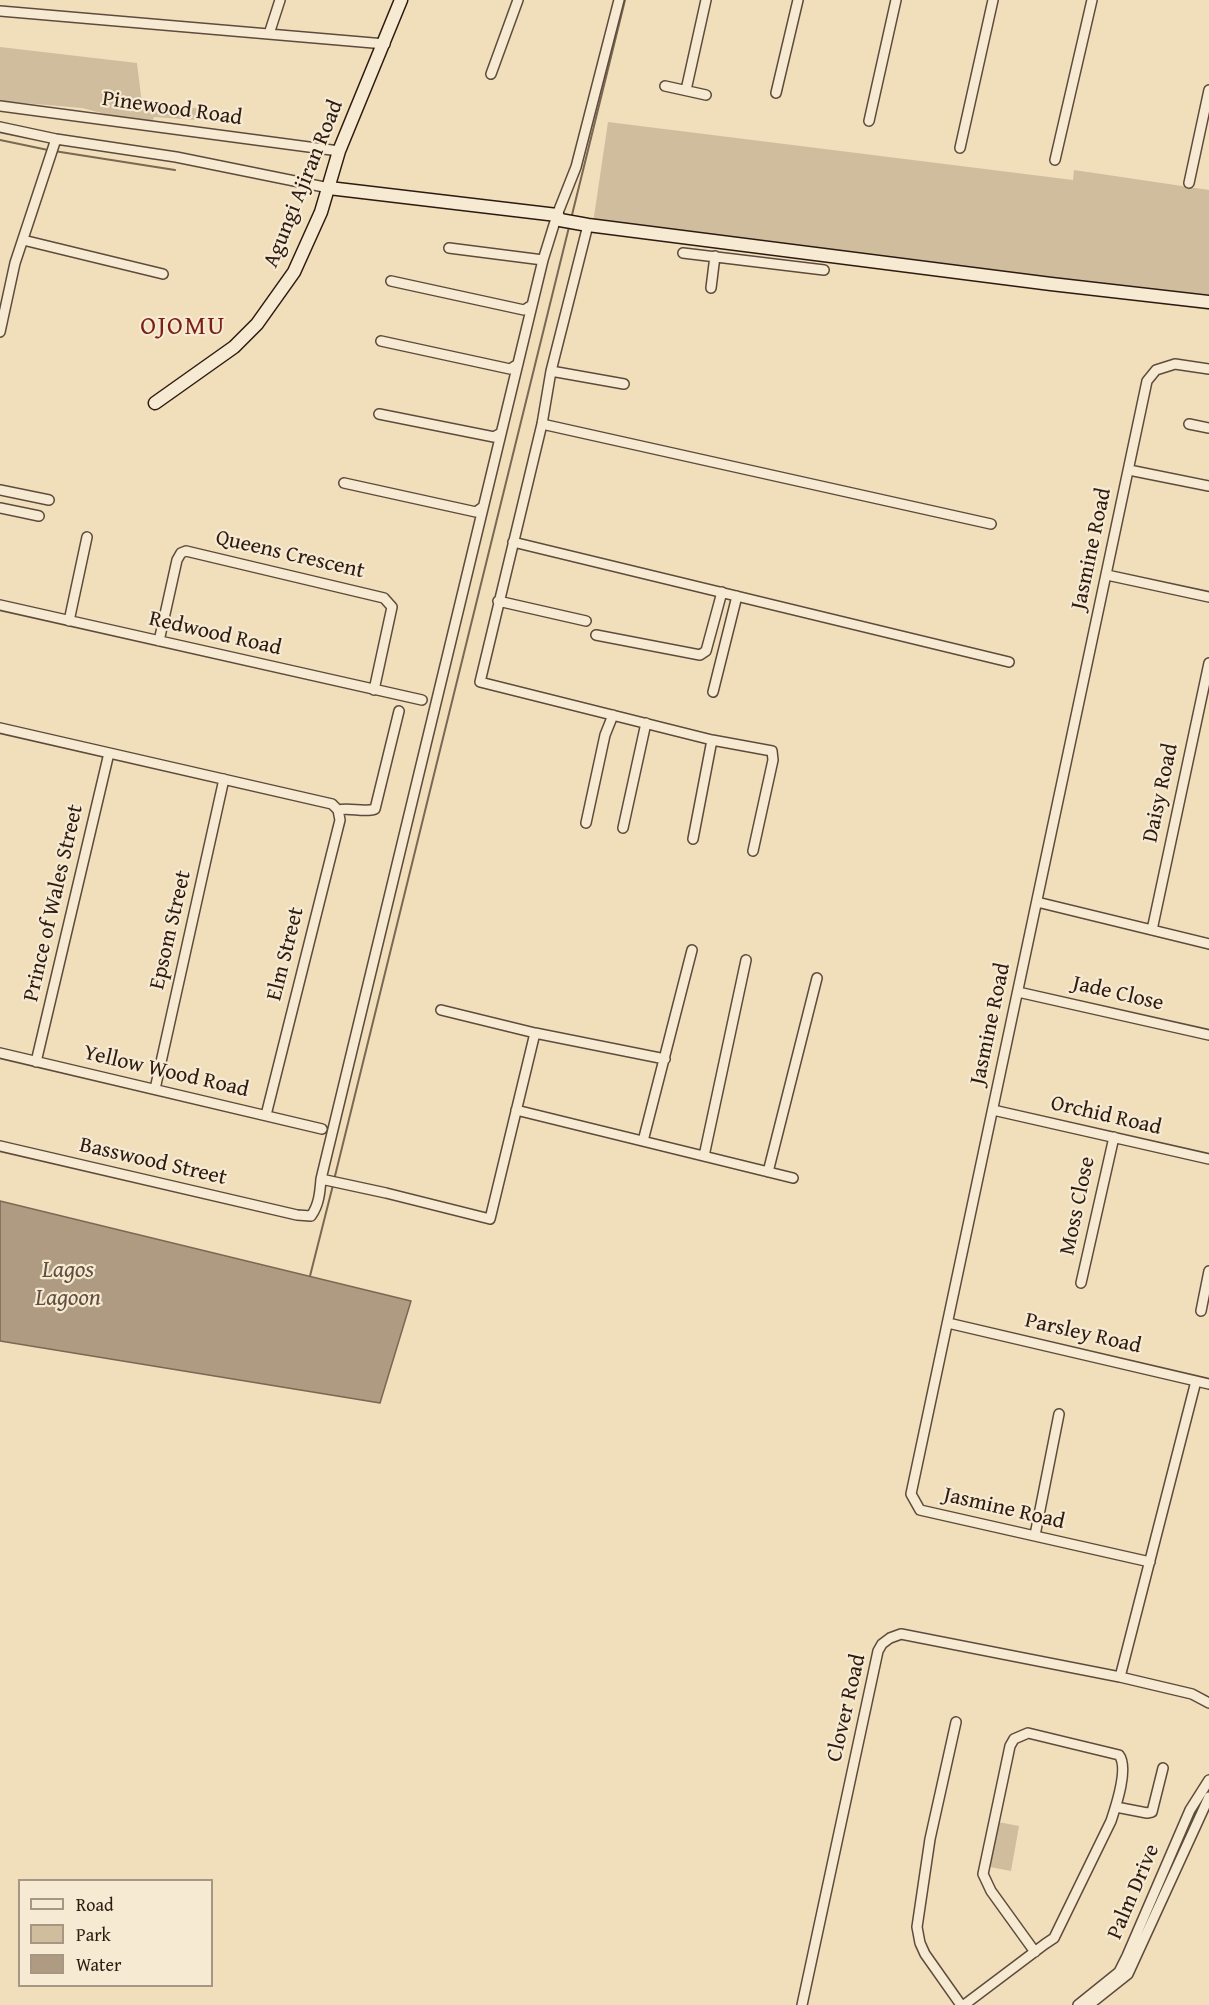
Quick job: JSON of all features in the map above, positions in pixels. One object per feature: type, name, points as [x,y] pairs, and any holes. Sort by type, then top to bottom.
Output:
[{"type":"street","points":[[269,34],[280,0]]},
{"type":"street","name":"Agungi Ajiran Road","points":[[155,403],[234,346],[257,324],[294,272],[321,212],[339,151],[402,0]]},
{"type":"street","points":[[491,74],[518,0]]},
{"type":"street","points":[[535,1033],[490,1219],[387,1192],[324,1179],[543,260],[576,167],[619,0]]},
{"type":"street","points":[[686,90],[706,0]]},
{"type":"street","points":[[776,93],[798,0]]},
{"type":"street","points":[[869,121],[896,0]]},
{"type":"street","points":[[960,148],[993,0]]},
{"type":"street","points":[[1055,160],[1092,0]]},
{"type":"street","points":[[0,11],[385,44]]},
{"type":"street","points":[[665,86],[706,95]]},
{"type":"street","points":[[1189,183],[1209,90]]},
{"type":"street","name":"Pinewood Road","points":[[0,106],[339,151]]},
{"type":"street","points":[[0,127],[56,139],[176,157],[329,188],[558,218],[586,225],[1209,302]]},
{"type":"street","points":[[0,332],[15,263],[56,139]]},
{"type":"street","points":[[586,225],[551,371],[542,424],[480,682],[712,740],[772,751],[772,767],[753,850]]},
{"type":"street","points":[[23,240],[162,274]]},
{"type":"street","points":[[710,241],[711,288]]},
{"type":"street","points":[[449,248],[543,260]]},
{"type":"street","points":[[683,253],[824,270]]},
{"type":"street","points":[[391,281],[524,310],[532,305]]},
{"type":"street","points":[[381,341],[510,369],[518,364]]},
{"type":"street","name":"Jasmine Road","points":[[1150,1562],[920,1510],[911,1494],[1147,381],[1156,370],[1175,364],[1209,369]]},
{"type":"street","points":[[551,371],[624,384]]},
{"type":"street","points":[[379,414],[494,437],[501,432]]},
{"type":"street","points":[[542,424],[991,524]]},
{"type":"street","points":[[1189,424],[1209,428]]},
{"type":"street","points":[[1129,470],[1209,486]]},
{"type":"street","points":[[344,483],[476,512],[483,507]]},
{"type":"street","points":[[0,490],[49,500]]},
{"type":"street","points":[[0,508],[39,516]]},
{"type":"street","points":[[69,621],[87,537]]},
{"type":"street","points":[[513,542],[1009,662]]},
{"type":"street","name":"Queens Crescent","points":[[159,641],[177,560],[181,553],[186,551],[384,598],[392,607],[374,690]]},
{"type":"street","points":[[1107,575],[1209,597]]},
{"type":"street","points":[[596,635],[700,656],[706,651],[722,592]]},
{"type":"street","points":[[712,692],[736,596]]},
{"type":"street","points":[[498,600],[586,621]]},
{"type":"street","name":"Redwood Road","points":[[0,605],[422,700]]},
{"type":"street","name":"Daisy Road","points":[[1152,930],[1209,663]]},
{"type":"street","points":[[0,728],[335,807],[370,811],[375,809],[399,711]]},
{"type":"street","points":[[586,823],[605,735],[613,715]]},
{"type":"street","points":[[1198,716],[1209,718]]},
{"type":"street","points":[[623,828],[646,723]]},
{"type":"street","points":[[693,839],[712,740]]},
{"type":"street","name":"Prince of Wales Street","points":[[36,1062],[109,753]]},
{"type":"street","name":"Epsom Street","points":[[155,1089],[224,779]]},
{"type":"street","name":"Elm Street","points":[[266,1115],[340,820],[335,807]]},
{"type":"street","points":[[1037,902],[1209,944]]},
{"type":"street","points":[[643,1142],[692,950]]},
{"type":"street","points":[[704,1156],[746,960]]},
{"type":"street","points":[[768,1172],[817,978]]},
{"type":"street","name":"Jade Close","points":[[1018,992],[1209,1035]]},
{"type":"street","points":[[441,1010],[535,1033],[665,1059]]},
{"type":"street","name":"Yellow Wood Road","points":[[0,1053],[322,1129]]},
{"type":"street","points":[[516,1110],[793,1178]]},
{"type":"street","name":"Orchid Road","points":[[993,1110],[1209,1159]]},
{"type":"street","name":"Moss Close","points":[[1081,1283],[1114,1137]]},
{"type":"street","name":"Basswood Street","points":[[0,1146],[297,1215],[311,1216],[318,1203],[324,1179]]},
{"type":"street","points":[[1201,1311],[1209,1271]]},
{"type":"street","name":"Parsley Road","points":[[948,1323],[1209,1384]]},
{"type":"street","points":[[1120,1677],[1196,1381]]},
{"type":"street","points":[[1035,1535],[1059,1414]]},
{"type":"street","name":"Clover Road","points":[[802,2005],[878,1651],[882,1644],[901,1634],[1120,1677],[1192,1694],[1209,1703]]},
{"type":"street","points":[[956,1722],[930,1839],[917,1927],[925,1954],[963,2005],[1035,1952],[1054,1938],[1111,1821],[1124,1765],[1119,1755],[1028,1733],[1014,1739],[1010,1746],[983,1874],[991,1891],[1035,1952]]},
{"type":"street","points":[[1116,1807],[1152,1812],[1163,1768]]},
{"type":"street","name":"Palm Drive","points":[[1078,2005],[1119,1972],[1190,1810],[1209,1780]]},
{"type":"street","name":"Palm Drive","points":[[1089,2005],[1128,1974],[1209,1797]]},
{"type":"green space","points":[[0,47],[137,63],[142,104],[210,109],[212,121],[154,117],[151,126],[82,108],[0,101]]},
{"type":"green space","points":[[608,122],[1073,180],[1074,170],[1209,190],[1209,310],[1161,304],[1096,288],[592,230]]},
{"type":"green space","points":[[998,1822],[1019,1826],[1011,1871],[990,1867]]},
{"type":"water","name":"Lagos Lagoon","points":[[0,1201],[411,1301],[380,1403],[0,1341]]},
{"type":"waterway","points":[[571,219],[625,0]]},
{"type":"waterway","points":[[0,140],[48,150]]},
{"type":"waterway","points":[[54,151],[175,170]]},
{"type":"waterway","points":[[334,1180],[569,227]]},
{"type":"waterway","points":[[310,1276],[333,1185]]},
{"type":"district","name":"OJOMU","points":[[183,327]]}]
